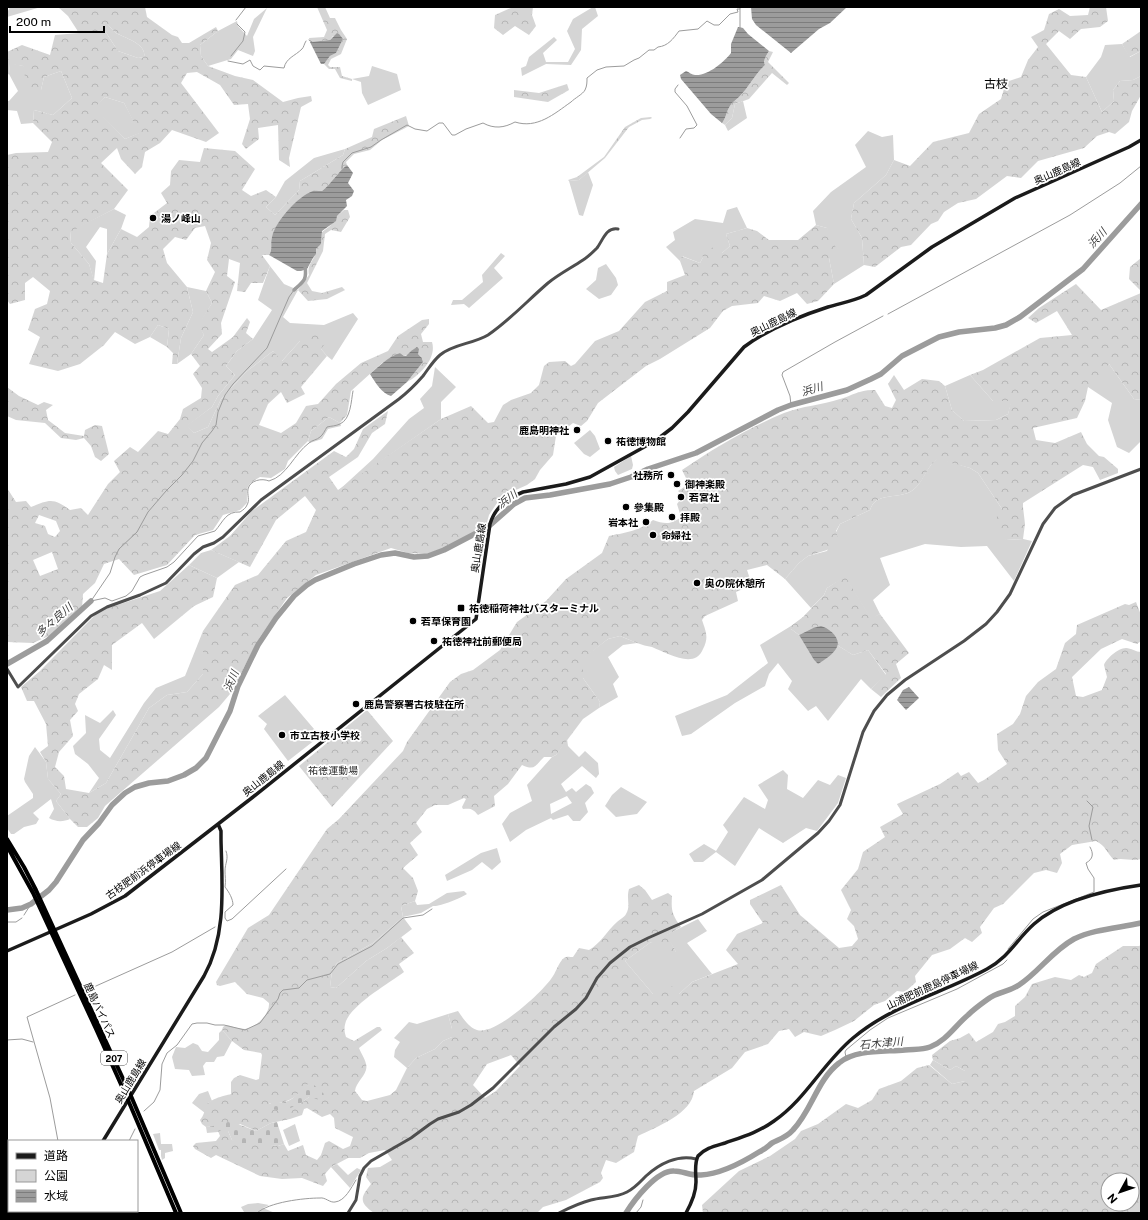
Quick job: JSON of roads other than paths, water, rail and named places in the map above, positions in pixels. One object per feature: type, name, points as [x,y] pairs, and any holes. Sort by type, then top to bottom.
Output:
[{"type":"highway","name":"鹿島バイパス","points":[[7,839],[24,867],[42,906],[128,1100],[176,1213]]},
{"type":"highway","name":"鹿島バイパス","points":[[7,846],[35,891]]},
{"type":"highway","name":"鹿島バイパス","points":[[52,930],[131,1096],[181,1213]]},
{"type":"main road","name":"奥山鹿島線","points":[[103,1140],[204,976],[213,955],[221,926],[221,831],[218,824],[476,619],[487,536],[490,524],[496,511],[506,501],[514,495],[523,492],[583,480],[608,468],[655,441],[672,428],[688,412],[744,347],[764,334],[815,312],[859,299],[932,247],[997,208],[1015,198],[1123,150],[1141,140]]},
{"type":"main road","name":"古枝肥前浜停車場線","points":[[7,952],[52,930],[91,914],[125,896],[218,824]]},
{"type":"main road","name":"山浦肥前鹿島停車場線","points":[[696,1159],[702,1152],[752,1133],[774,1122],[794,1105],[834,1056],[852,1038],[891,1012],[988,968],[1002,959],[1044,915],[1102,892],[1141,885]]},
{"type":"main road","points":[[686,1213],[694,1196],[696,1182],[696,1159]]},
{"type":"street","points":[[7,668],[18,687],[61,646],[78,627],[92,616],[107,607],[140,595],[166,582],[194,554],[223,537],[261,500],[399,399],[414,386],[441,354],[454,347],[470,344],[489,334],[513,316],[554,278],[589,256],[607,232],[614,228],[618,229]]},
{"type":"street","points":[[348,1213],[356,1200],[360,1176],[364,1168],[371,1161],[411,1138],[430,1124],[465,1109],[493,1088],[554,1027],[576,1009],[586,998],[597,978],[610,963],[630,947],[702,914],[762,880],[818,834],[829,822],[840,805],[863,732],[874,711],[887,694],[905,680],[964,641],[986,624],[997,612],[1010,594],[1043,524],[1055,508],[1074,495],[1141,469]]},
{"type":"street","points":[[559,1213],[580,1203],[626,1193],[635,1187],[655,1168],[674,1159],[689,1157],[696,1159]]},
{"type":"water","points":[[751,7],[847,7],[830,23],[819,29],[791,53],[756,25],[752,19]]},
{"type":"water","points":[[738,27],[743,28],[769,51],[764,63],[765,65],[743,93],[731,105],[722,123],[711,114],[681,79],[680,75],[686,71],[694,75],[700,75],[710,71],[720,64],[731,53],[731,44]]},
{"type":"water","points":[[337,33],[343,39],[336,53],[330,56],[324,64],[321,64],[310,42],[330,40]]},
{"type":"water","points":[[347,165],[353,173],[348,183],[354,191],[352,196],[346,200],[347,206],[337,216],[336,221],[322,231],[321,244],[316,249],[316,254],[307,269],[297,271],[269,255],[274,231],[288,210],[307,194],[314,191],[322,191]]},
{"type":"water","points":[[417,347],[419,349],[418,354],[422,358],[423,362],[407,382],[391,396],[388,395],[379,387],[370,374],[392,357],[400,353],[406,356]]},
{"type":"water","points":[[821,626],[834,634],[838,644],[834,652],[829,657],[818,664],[799,635]]},
{"type":"water","points":[[909,687],[919,698],[906,710],[897,700],[903,690]]},
{"type":"waterway","points":[[236,20],[246,7]]},
{"type":"waterway","points":[[342,169],[343,162],[352,153],[371,147],[407,125],[415,129],[427,131],[439,123],[443,123],[452,135],[455,135],[483,123],[499,127],[507,126],[515,122],[523,124],[538,122],[552,115],[583,93],[586,87],[587,78],[597,70],[606,67],[624,66],[639,58],[649,50],[654,50],[667,44],[679,31],[698,29],[707,21],[714,25],[719,25],[730,14],[738,12],[737,9],[740,9],[740,7]]},
{"type":"waterway","points":[[740,9],[740,28]]},
{"type":"waterway","points":[[231,56],[243,41],[245,32],[237,24]]},
{"type":"waterway","points":[[228,61],[243,64],[250,60],[253,66],[260,70],[264,66],[284,68],[289,59],[303,48],[306,41]]},
{"type":"waterway","points":[[678,85],[675,92],[687,106],[697,125],[694,128],[686,129],[680,138]]},
{"type":"waterway","points":[[888,314],[1070,215],[1120,183],[1141,166]]},
{"type":"waterway","name":"浜川","points":[[7,910],[22,908],[31,904],[49,890],[56,882],[83,840],[99,823],[112,805],[125,793],[135,787],[149,783],[168,781],[184,775],[196,768],[206,758],[230,711],[238,686],[258,645],[276,618],[294,596],[315,580],[381,555],[395,553],[414,557],[428,556],[444,550],[488,527],[514,504],[525,498],[610,484],[631,477],[648,469],[696,453],[778,410],[847,390],[881,374],[902,356],[939,337],[959,332],[995,328],[1006,325],[1020,317],[1083,269],[1141,204]]},
{"type":"waterway","points":[[294,290],[304,280],[306,274],[305,266]]},
{"type":"waterway","points":[[91,601],[110,573],[119,549],[137,532],[148,512],[193,461],[202,443],[216,425],[218,412],[225,395],[233,384],[267,348],[289,297],[294,290]]},
{"type":"waterway","points":[[791,405],[790,396],[782,375],[783,372],[883,316]]},
{"type":"waterway","points":[[91,601],[105,598],[112,601],[126,596],[132,591],[140,577],[167,567],[174,562],[198,536],[215,531],[228,515],[243,510],[248,503],[248,489],[251,484],[257,480],[269,481],[275,478],[286,470],[310,442],[321,436],[327,427],[344,422],[350,409],[353,391]]},
{"type":"waterway","name":"多々良川","points":[[7,664],[47,641],[91,601]]},
{"type":"waterway","points":[[1087,801],[1093,807],[1089,826],[1092,840]]},
{"type":"waterway","points":[[1008,949],[1033,919],[1043,912],[1094,892],[1094,878],[1086,863],[1092,856],[1090,847]]},
{"type":"waterway","points":[[226,851],[225,887],[233,905],[225,912],[225,918],[227,921],[232,919],[286,869]]},
{"type":"waterway","name":"浜川","points":[[24,915],[31,904]]},
{"type":"waterway","points":[[144,1111],[154,1102],[160,1090],[162,1064],[167,1053],[177,1045],[192,1024],[207,1023],[245,1030],[260,1023],[283,990],[299,988],[307,980],[330,974],[338,964],[372,946],[403,918],[423,915],[432,909]]},
{"type":"waterway","points":[[7,922],[16,922],[22,918]]},
{"type":"waterway","name":"石木津川","points":[[626,1213],[640,1194],[660,1175],[674,1171],[697,1175],[716,1172],[732,1167],[746,1160],[772,1143],[783,1138],[800,1122],[820,1086],[831,1070],[846,1059],[862,1053],[921,1049],[930,1047],[946,1037],[970,1013],[988,999],[1011,989],[1026,980],[1059,949],[1074,939],[1098,931],[1141,923]]},
{"type":"waterway","points":[[87,990],[172,952],[215,927]]},
{"type":"waterway","points":[[846,1057],[846,1050],[870,1030],[888,1018],[957,989],[1003,964],[1007,960]]},
{"type":"waterway","points":[[58,1140],[50,1098],[27,1017],[75,995]]},
{"type":"waterway","points":[[7,1040],[22,1039],[33,1042]]},
{"type":"waterway","points":[[130,1140],[135,1129]]},
{"type":"waterway","points":[[257,1213],[262,1209],[278,1203],[296,1200],[322,1198],[333,1202],[339,1201],[347,1194],[356,1180]]},
{"type":"waterway","points":[[636,1213],[641,1207],[643,1200]]},
{"type":"place","name":"湯ノ峰山","points":[[153,218]]},
{"type":"place","name":"鹿島明神社","points":[[577,430]]},
{"type":"place","name":"祐徳博物館","points":[[608,441]]},
{"type":"place","name":"社務所","points":[[671,475]]},
{"type":"place","name":"御神楽殿","points":[[677,484]]},
{"type":"place","name":"若宮社","points":[[681,497]]},
{"type":"place","name":"參集殿","points":[[626,507]]},
{"type":"place","name":"拝殿","points":[[672,517]]},
{"type":"place","name":"岩本社","points":[[646,522]]},
{"type":"place","name":"命婦社","points":[[653,535]]},
{"type":"place","name":"奥の院休憩所","points":[[697,583]]},
{"type":"place","name":"祐徳稲荷神社バスターミナル","points":[[461,608]]},
{"type":"place","name":"若草保育園","points":[[413,621]]},
{"type":"place","name":"祐徳神社前郵便局","points":[[434,641]]},
{"type":"place","name":"鹿島警察署古枝駐在所","points":[[356,704]]},
{"type":"place","name":"市立古枝小学校","points":[[282,735]]},
{"type":"district","name":"古枝","points":[[996,84]]},
{"type":"park label","name":"祐徳運動場","points":[[333,770]]}]
